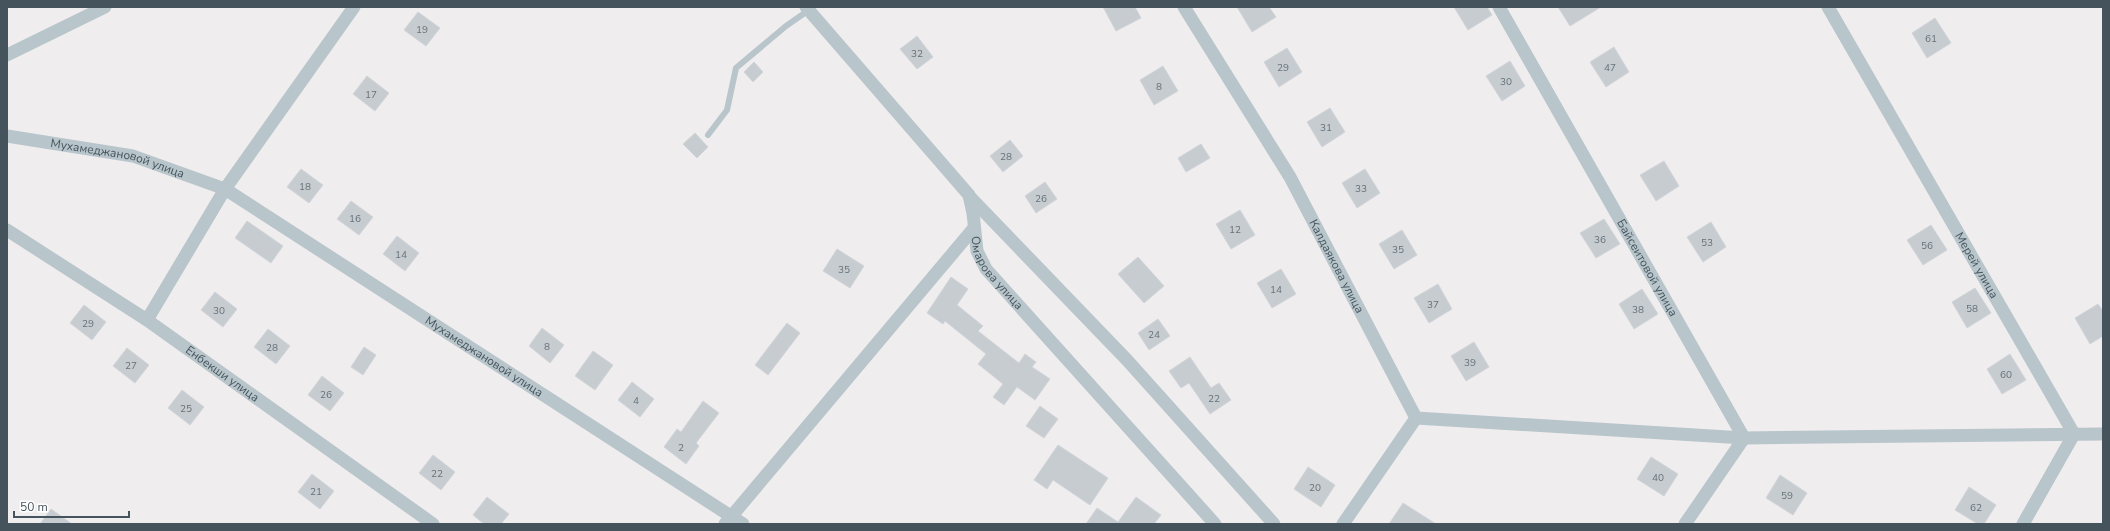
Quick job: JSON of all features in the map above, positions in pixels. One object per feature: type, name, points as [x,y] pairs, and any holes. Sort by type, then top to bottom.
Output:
[{"type":"street","points":[[7,55],[105,7]]},
{"type":"street","points":[[147,320],[225,190],[354,7]]},
{"type":"street","name":"Калдаякова улица","points":[[1184,7],[1290,177],[1416,418]]},
{"type":"street","name":"Байсеитовой улица","points":[[1499,7],[1744,438]]},
{"type":"street","name":"Мерей улица","points":[[1828,7],[2074,434]]},
{"type":"street","name":"Омарова улица","points":[[808,8],[969,195],[973,213],[977,251],[986,269],[1215,524]]},
{"type":"street","name":"Мухамеджановой улица","points":[[7,136],[132,156],[225,190],[728,520],[743,524]]},
{"type":"street","points":[[969,195],[1127,360],[1274,524]]},
{"type":"street","points":[[728,520],[974,228]]},
{"type":"street","name":"Енбекши улица","points":[[7,230],[147,320],[433,524]]},
{"type":"street","points":[[1343,524],[1416,418],[1744,438],[2103,434]]},
{"type":"street","points":[[2023,524],[2074,434]]},
{"type":"street","points":[[1685,524],[1744,438]]},
{"type":"lane","points":[[708,135],[727,110],[736,68],[808,8]]},
{"type":"building","points":[[1103,7],[1135,7],[1141,18],[1116,31]]},
{"type":"building","points":[[1237,7],[1269,7],[1276,17],[1252,32]]},
{"type":"building","points":[[1454,7],[1487,7],[1492,15],[1468,30]]},
{"type":"building","points":[[1558,7],[1601,7],[1570,26]]},
{"type":"building","points":[[418,12],[440,28],[426,46],[404,30]]},
{"type":"building","points":[[1935,18],[1951,43],[1927,58],[1912,33]]},
{"type":"building","points":[[917,36],[933,57],[917,69],[900,49]]},
{"type":"building","points":[[1614,47],[1629,72],[1606,87],[1590,62]]},
{"type":"building","points":[[1287,48],[1302,72],[1279,87],[1264,62]]},
{"type":"building","points":[[1510,61],[1525,86],[1502,101],[1486,76]]},
{"type":"building","points":[[754,62],[763,72],[753,82],[744,72]]},
{"type":"building","points":[[1163,66],[1178,91],[1154,105],[1140,80]]},
{"type":"building","points":[[367,76],[389,93],[375,111],[353,94]]},
{"type":"building","points":[[1330,108],[1345,132],[1322,147],[1307,122]]},
{"type":"building","points":[[695,133],[708,147],[697,158],[683,144]]},
{"type":"building","points":[[1010,140],[1023,156],[1003,172],[990,156]]},
{"type":"building","points":[[1201,144],[1210,158],[1186,172],[1178,158]]},
{"type":"building","points":[[1664,161],[1679,186],[1656,201],[1640,175]]},
{"type":"building","points":[[301,169],[323,185],[309,203],[287,187]]},
{"type":"building","points":[[1365,169],[1380,193],[1357,208],[1342,183]]},
{"type":"building","points":[[1045,182],[1057,199],[1036,213],[1025,196]]},
{"type":"building","points":[[351,201],[373,217],[359,235],[337,219]]},
{"type":"building","points":[[1240,210],[1255,235],[1231,249],[1216,224]]},
{"type":"building","points":[[1604,219],[1620,244],[1596,258],[1580,233]]},
{"type":"building","points":[[247,221],[283,246],[271,263],[235,238]]},
{"type":"building","points":[[1711,222],[1726,247],[1703,262],[1687,237]]},
{"type":"building","points":[[1931,225],[1947,250],[1923,265],[1907,240]]},
{"type":"building","points":[[1402,230],[1417,255],[1394,269],[1379,244]]},
{"type":"building","points":[[397,236],[419,253],[405,271],[383,254]]},
{"type":"building","points":[[837,249],[864,266],[850,288],[823,271]]},
{"type":"building","points":[[1138,257],[1164,286],[1144,303],[1118,274]]},
{"type":"building","points":[[1281,269],[1296,294],[1272,308],[1257,283]]},
{"type":"building","points":[[951,277],[968,289],[957,305],[983,326],[978,331],[1019,363],[1025,354],[1036,362],[1032,367],[1050,379],[1035,400],[1017,387],[1004,405],[993,397],[1003,384],[978,364],[986,354],[945,321],[943,324],[927,313]]},
{"type":"building","points":[[1438,284],[1452,309],[1429,323],[1414,298]]},
{"type":"building","points":[[1975,288],[1991,313],[1967,328],[1952,302]]},
{"type":"building","points":[[1642,289],[1658,314],[1634,329],[1619,304]]},
{"type":"building","points":[[215,292],[237,309],[223,327],[201,310]]},
{"type":"building","points":[[2098,304],[2103,311],[2103,336],[2090,344],[2075,318]]},
{"type":"building","points":[[84,305],[106,322],[92,340],[70,323]]},
{"type":"building","points":[[1158,319],[1170,336],[1149,350],[1138,333]]},
{"type":"building","points":[[787,323],[800,333],[768,375],[755,365]]},
{"type":"building","points":[[542,328],[564,345],[550,363],[529,346]]},
{"type":"building","points":[[268,329],[290,346],[276,364],[254,347]]},
{"type":"building","points":[[1474,342],[1489,367],[1466,381],[1451,356]]},
{"type":"building","points":[[364,347],[376,355],[363,375],[351,367]]},
{"type":"building","points":[[127,348],[149,365],[135,383],[113,366]]},
{"type":"building","points":[[593,351],[613,365],[595,390],[575,376]]},
{"type":"building","points":[[2010,354],[2026,380],[2002,394],[1987,369]]},
{"type":"building","points":[[1190,357],[1211,388],[1219,383],[1231,400],[1210,414],[1189,383],[1181,388],[1169,371]]},
{"type":"building","points":[[322,376],[344,393],[330,411],[308,395]]},
{"type":"building","points":[[632,382],[654,399],[640,417],[618,400]]},
{"type":"building","points":[[182,390],[204,407],[190,425],[168,408]]},
{"type":"building","points":[[703,401],[719,413],[696,443],[699,446],[686,464],[664,447],[677,429],[681,432]]},
{"type":"building","points":[[1040,406],[1058,419],[1044,438],[1026,426]]},
{"type":"building","points":[[1058,445],[1108,478],[1090,505],[1053,480],[1047,489],[1034,480]]},
{"type":"building","points":[[433,455],[455,472],[441,490],[419,473]]},
{"type":"building","points":[[1651,457],[1678,474],[1664,496],[1637,479]]},
{"type":"building","points":[[1308,467],[1335,485],[1321,507],[1294,489]]},
{"type":"building","points":[[312,474],[334,491],[320,509],[298,492]]},
{"type":"building","points":[[1780,475],[1807,493],[1793,515],[1766,498]]},
{"type":"building","points":[[1969,487],[1996,505],[1984,524],[1978,524],[1955,510]]},
{"type":"building","points":[[487,497],[509,514],[501,524],[484,524],[473,515]]},
{"type":"building","points":[[1136,497],[1161,515],[1154,524],[1086,524],[1097,508],[1118,522]]},
{"type":"building","points":[[1403,503],[1436,524],[1389,524]]},
{"type":"building","points":[[51,509],[72,524],[40,524]]}]
